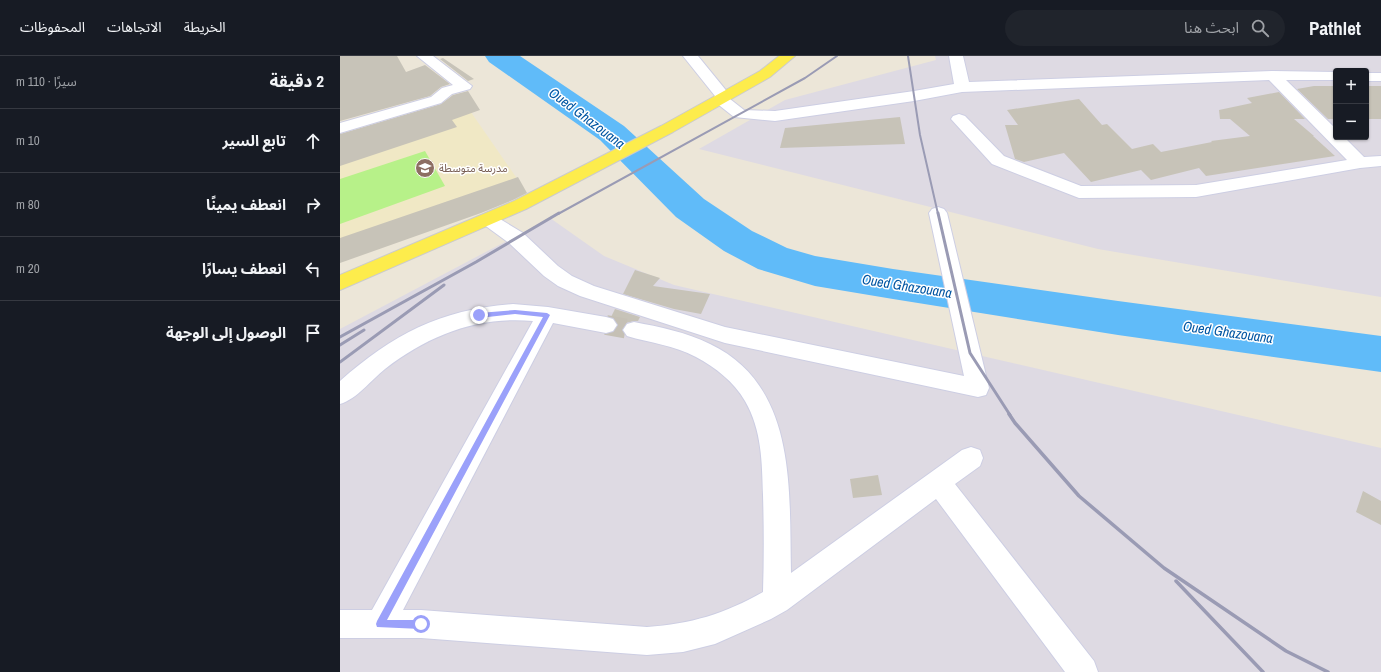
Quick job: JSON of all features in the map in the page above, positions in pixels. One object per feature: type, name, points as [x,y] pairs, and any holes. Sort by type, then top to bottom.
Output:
[{"type":"main road","points":[[340,283],[489,220],[520,205],[667,129],[765,74],[788,56]]},
{"type":"street","points":[[340,128],[436,100],[447,91],[465,86],[424,56]]},
{"type":"street","points":[[690,56],[722,98],[740,114],[775,116],[914,96],[962,87],[1272,75],[1333,76]]},
{"type":"street","points":[[956,56],[962,87]]},
{"type":"street","points":[[1272,75],[1360,163]]},
{"type":"street","points":[[1369,76],[1381,77]]},
{"type":"street","points":[[959,119],[998,160],[1079,192],[1196,191],[1360,163],[1381,161]]},
{"type":"street","points":[[489,220],[516,238],[551,272],[565,281],[587,291],[725,335],[978,388],[938,213]]},
{"type":"street","points":[[340,395],[378,360],[411,339],[460,320],[497,312],[515,312],[547,315],[606,325]]},
{"type":"street","points":[[380,624],[547,315]]},
{"type":"street","points":[[634,330],[669,336],[703,349],[718,358],[733,370],[757,401],[765,419],[771,439],[773,454],[777,526],[777,600]]},
{"type":"street","points":[[340,624],[421,624],[647,641],[673,640],[699,635],[725,627],[777,600],[971,458]]},
{"type":"street","points":[[938,482],[1083,672]]},
{"type":"shaded area","points":[[935,56],[1381,56],[1381,297],[1098,249],[699,149],[785,100],[936,60]]},
{"type":"shaded area","name":"مدرسة متوسطة","points":[[466,105],[525,190],[340,262],[340,146]]},
{"type":"shaded area","points":[[550,218],[604,256],[674,285],[1381,448],[1381,672],[340,672],[340,329]]},
{"type":"green space","points":[[425,151],[445,186],[340,224],[340,179]]},
{"type":"building","points":[[340,56],[397,56],[406,72],[425,65],[450,84],[441,87],[430,96],[340,121]]},
{"type":"building","points":[[443,58],[474,79],[468,81],[440,59]]},
{"type":"building","points":[[1314,86],[1333,86],[1333,119],[1328,119],[1297,89]]},
{"type":"building","points":[[1369,86],[1381,86],[1381,119],[1369,119]]},
{"type":"building","points":[[468,91],[480,110],[452,120],[457,127],[340,166],[340,134],[441,104],[453,95]]},
{"type":"building","points":[[1279,92],[1305,119],[1294,119],[1335,156],[1206,176],[1199,168],[1151,180],[1141,170],[1091,182],[1064,153],[1024,162],[1015,159],[1005,125],[1018,125],[1007,110],[1079,99],[1102,125],[1107,124],[1132,149],[1153,144],[1161,152],[1212,142],[1211,141],[1250,136],[1230,119],[1220,119],[1219,110],[1252,103],[1247,98]]},
{"type":"building","points":[[900,117],[905,144],[780,148],[785,128]]},
{"type":"building","points":[[518,177],[527,193],[513,200],[481,213],[340,263],[340,238]]},
{"type":"building","points":[[635,270],[660,278],[653,286],[710,294],[701,314],[674,309],[623,294]]},
{"type":"building","points":[[615,309],[640,317],[638,321],[626,323],[622,331],[615,330],[618,324],[614,318],[611,317]]},
{"type":"building","points":[[878,475],[882,495],[853,498],[850,479]]},
{"type":"building","points":[[1363,491],[1381,501],[1381,525],[1356,512]]},
{"type":"waterway","name":"Oued Ghazouana","points":[[500,56],[612,133],[690,208],[738,241],[773,259],[815,271],[893,284],[1118,318],[1381,354]]},
{"type":"tunnel","points":[[606,325],[634,330]]},
{"type":"railway","points":[[558,214],[805,78],[837,56]]},
{"type":"railway","points":[[908,56],[920,135],[938,214]]},
{"type":"railway","points":[[340,337],[476,262],[559,213]]},
{"type":"railway","points":[[938,213],[970,353],[1010,415]]},
{"type":"railway","points":[[340,362],[444,285]]},
{"type":"railway","points":[[340,345],[364,330]]},
{"type":"railway","points":[[1009,414],[1015,423],[1079,496],[1164,568],[1286,651],[1328,672]]},
{"type":"railway","points":[[1176,581],[1263,672]]},
{"type":"place","name":"مدرسة متوسطة","points":[[425,168]]},
{"type":"route","points":[[421,624],[380,624],[547,315],[515,312],[497,312],[479,315]]}]
